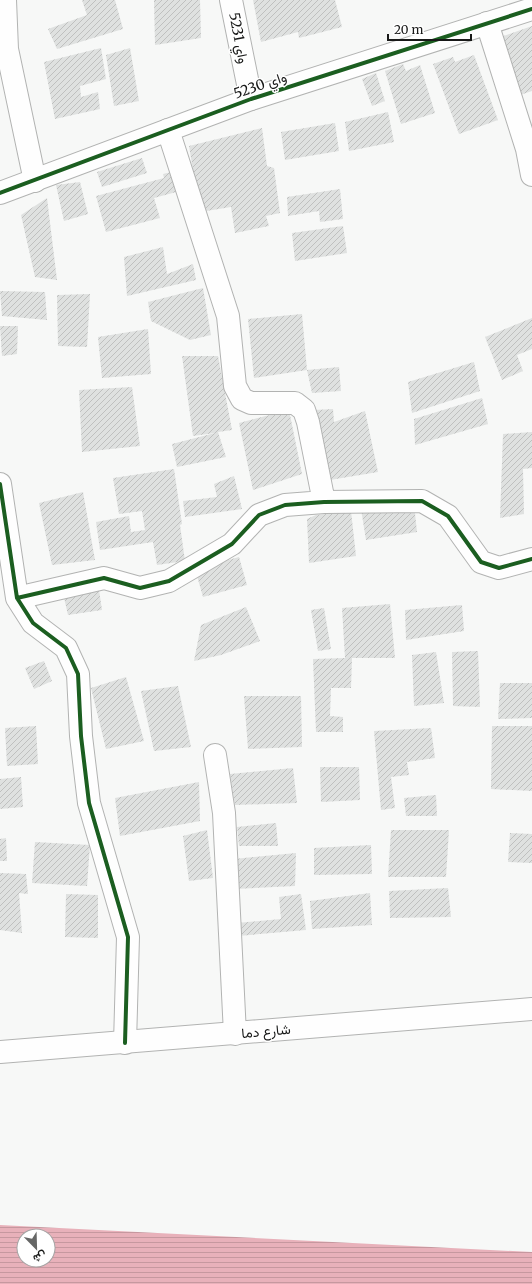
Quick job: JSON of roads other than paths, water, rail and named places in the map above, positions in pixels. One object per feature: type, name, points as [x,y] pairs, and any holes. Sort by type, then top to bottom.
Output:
[{"type":"street","points":[[5,0],[4,49],[35,181]]},
{"type":"street","name":"واي 5231","points":[[231,0],[250,99]]},
{"type":"street","name":"واي 5230","points":[[0,193],[250,99],[532,9]]},
{"type":"street","points":[[487,24],[526,149],[532,175]]},
{"type":"street","points":[[168,130],[228,316],[235,386],[242,399],[251,403],[295,403],[304,410],[308,422],[324,502]]},
{"type":"street","points":[[0,484],[4,532],[17,598],[33,623],[66,648],[78,674],[81,736],[89,803],[128,937],[125,1043]]},
{"type":"street","points":[[17,598],[104,578],[140,588],[169,581],[232,544],[259,515],[285,505],[324,502],[422,501],[448,516],[481,562],[499,568],[532,559]]},
{"type":"street","points":[[215,755],[224,813],[235,1034]]},
{"type":"street","name":"شارع دما","points":[[0,1052],[532,1009]]}]
